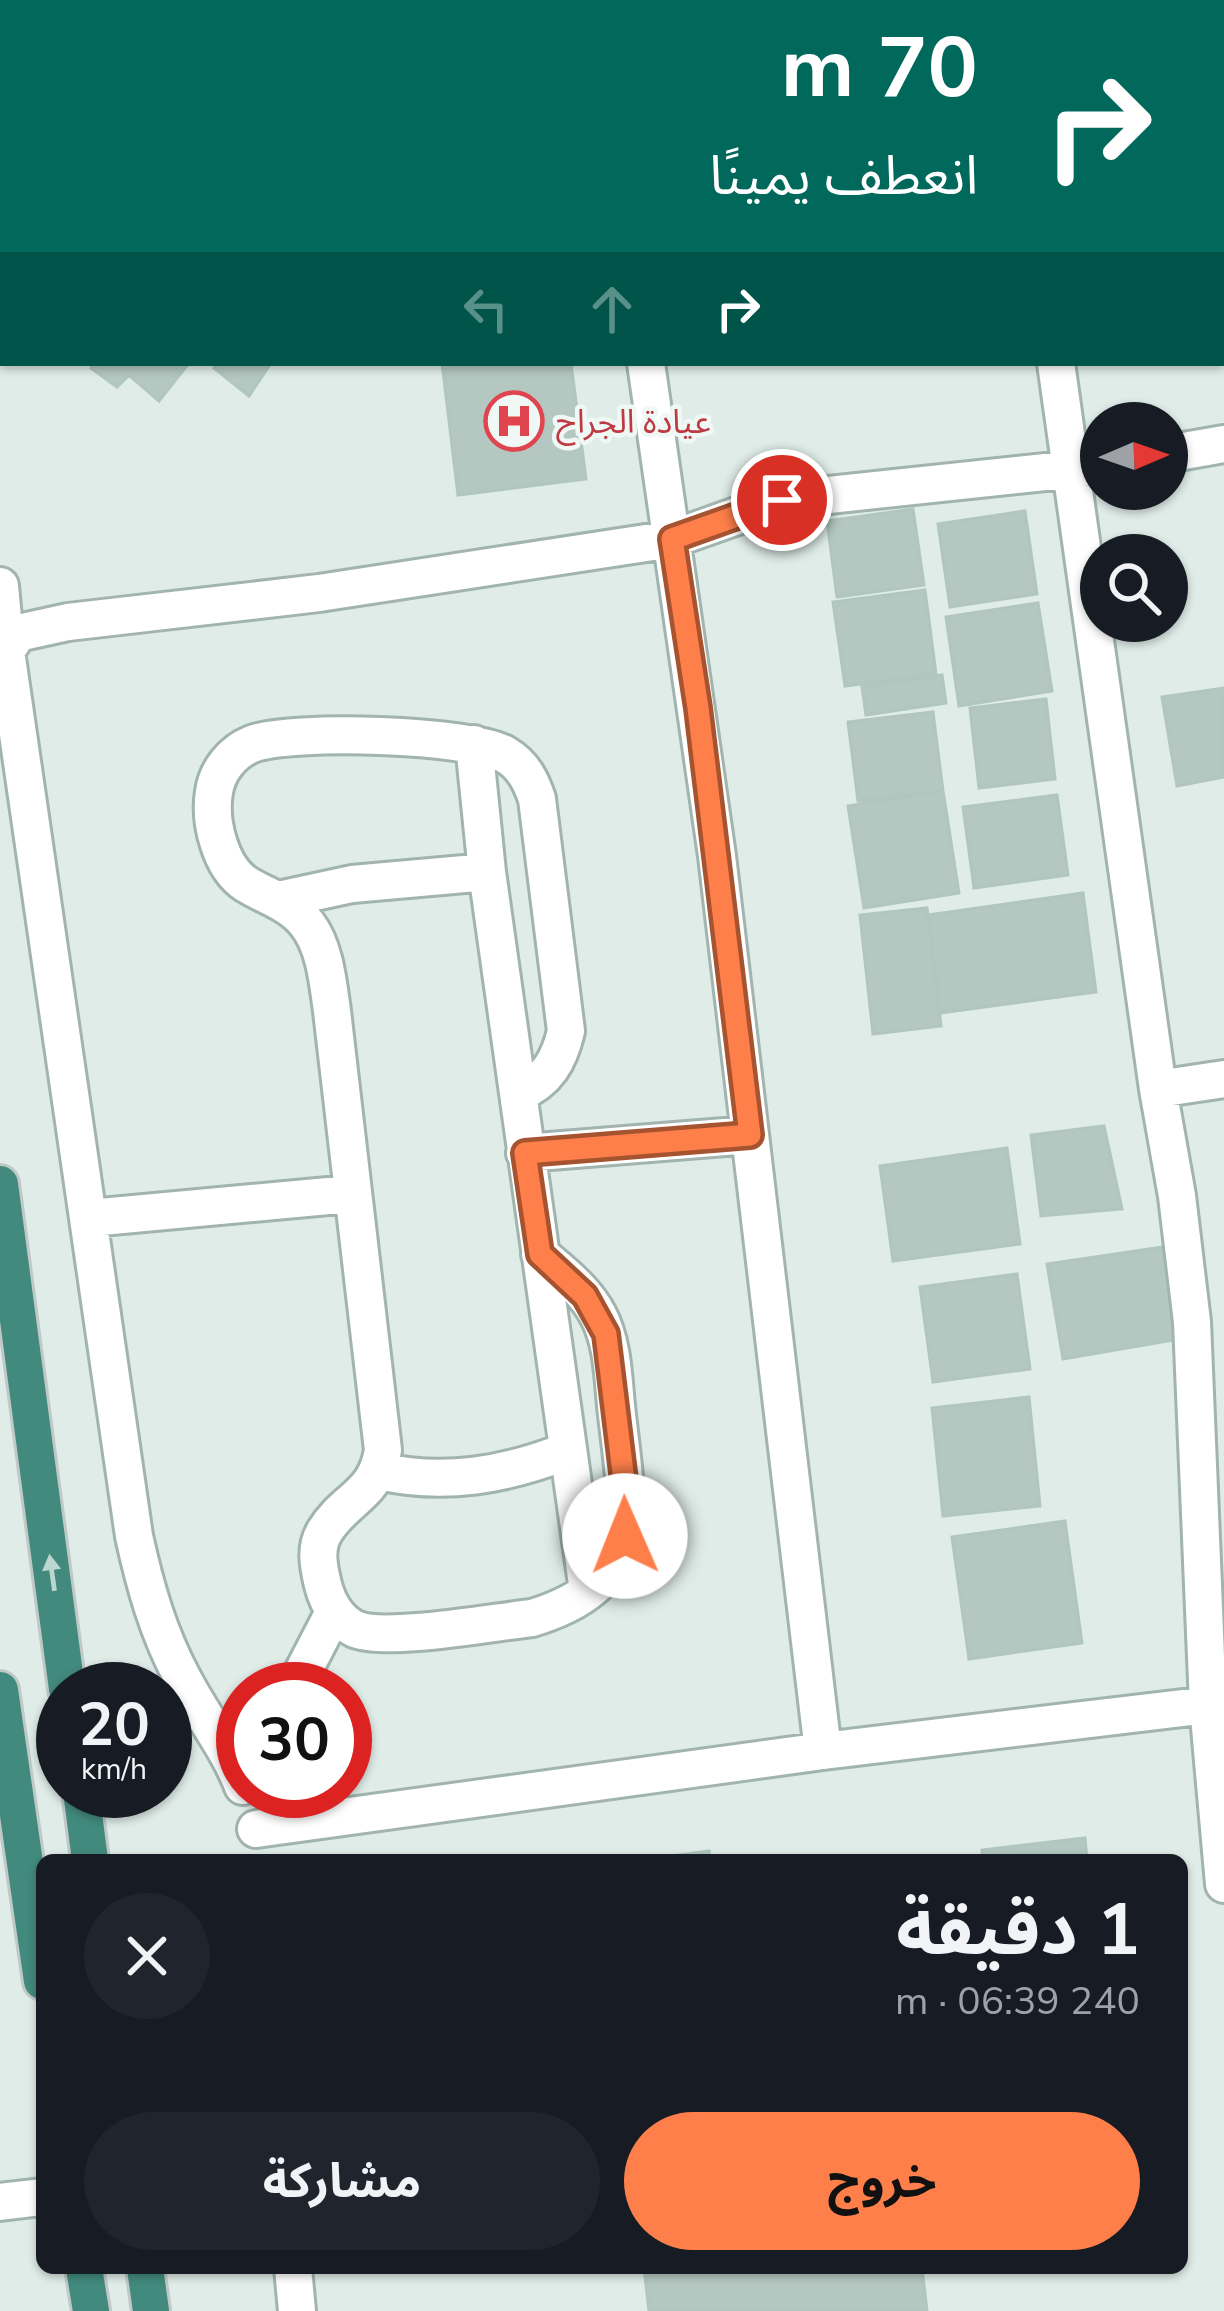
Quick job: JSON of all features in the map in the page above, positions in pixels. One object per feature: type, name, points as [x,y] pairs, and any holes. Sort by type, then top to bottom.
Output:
[{"type":"highway","points":[[0,1184],[64,1662]]},
{"type":"highway","points":[[0,1690],[36,1939]]},
{"type":"highway","points":[[85,1818],[89,1854]]},
{"type":"highway","points":[[85,2274],[91,2311]]},
{"type":"highway","points":[[146,2274],[151,2311]]},
{"type":"street","points":[[646,366],[703,750],[823,1751]]},
{"type":"street","points":[[1057,366],[1080,447]]},
{"type":"street","points":[[1188,450],[1224,444]]},
{"type":"street","points":[[6,651],[18,633],[37,626],[320,593],[672,539],[782,500],[1080,469]]},
{"type":"street","points":[[1091,510],[1158,1089],[1212,1447],[1208,1705],[1224,1884]]},
{"type":"street","points":[[0,586],[142,1574],[167,1648],[216,1735]]},
{"type":"street","points":[[519,1093],[535,1086],[561,1052],[566,1031],[531,782],[508,755],[474,744],[347,735],[255,742],[236,752],[214,788],[216,832],[233,872],[310,927],[325,967],[382,1436],[379,1471],[372,1484],[325,1531],[320,1543],[327,1601],[356,1629],[382,1633],[532,1618],[553,1612],[588,1591],[617,1556],[628,1516],[610,1355],[597,1314],[585,1296],[540,1254]]},
{"type":"street","points":[[474,744],[487,872],[588,1591]]},
{"type":"street","points":[[278,900],[352,884],[487,872]]},
{"type":"street","points":[[1158,1089],[1224,1079]]},
{"type":"street","points":[[525,1153],[750,1135]]},
{"type":"street","points":[[90,1218],[350,1195]]},
{"type":"street","points":[[379,1471],[426,1479],[473,1478],[567,1451]]},
{"type":"street","points":[[308,1662],[334,1612]]},
{"type":"street","points":[[259,1844],[823,1751],[1208,1705]]},
{"type":"street","points":[[0,2203],[36,2198]]},
{"type":"street","points":[[293,2274],[297,2311]]},
{"type":"building","points":[[187,366],[159,401],[129,375],[117,387],[91,368]]},
{"type":"building","points":[[216,366],[269,366],[249,396]]},
{"type":"building","name":"عيادة الجراح","points":[[442,366],[571,366],[586,479],[458,495]]},
{"type":"building","points":[[913,509],[924,585],[837,597],[827,521]]},
{"type":"building","points":[[1025,511],[1037,594],[950,607],[938,524]]},
{"type":"building","points":[[925,590],[936,674],[845,686],[833,602]]},
{"type":"building","points":[[1038,603],[1052,691],[959,706],[946,617]]},
{"type":"building","points":[[942,675],[946,703],[866,715],[862,687]]},
{"type":"building","points":[[1224,688],[1224,777],[1177,786],[1162,697]]},
{"type":"building","points":[[1046,699],[1055,779],[979,788],[970,708]]},
{"type":"building","points":[[933,712],[943,791],[858,801],[848,722]]},
{"type":"building","points":[[943,791],[959,893],[864,908],[848,806]]},
{"type":"building","points":[[1057,795],[1068,875],[974,888],[963,807]]},
{"type":"building","points":[[1083,893],[1096,992],[940,1013],[928,915]]},
{"type":"building","points":[[927,908],[941,1026],[873,1034],[860,915]]},
{"type":"building","points":[[1104,1126],[1122,1209],[1041,1216],[1031,1135]]},
{"type":"building","points":[[1007,1148],[1020,1244],[893,1261],[880,1166]]},
{"type":"building","points":[[1163,1247],[1179,1339],[1063,1359],[1047,1264]]},
{"type":"building","points":[[1017,1274],[1030,1369],[933,1382],[920,1287]]},
{"type":"building","points":[[1029,1397],[1040,1506],[943,1516],[932,1408]]},
{"type":"building","points":[[1065,1521],[1082,1643],[969,1659],[952,1537]]},
{"type":"building","points":[[1085,1838],[1086,1854],[982,1854],[982,1850]]},
{"type":"building","points":[[645,2274],[923,2274],[927,2311],[649,2311]]},
{"type":"place","name":"عيادة الجراح","points":[[514,421]]},
{"type":"route","points":[[625,1536],[628,1516],[606,1334],[585,1296],[540,1254],[525,1153],[750,1135],[698,708],[672,539],[782,500]]}]
